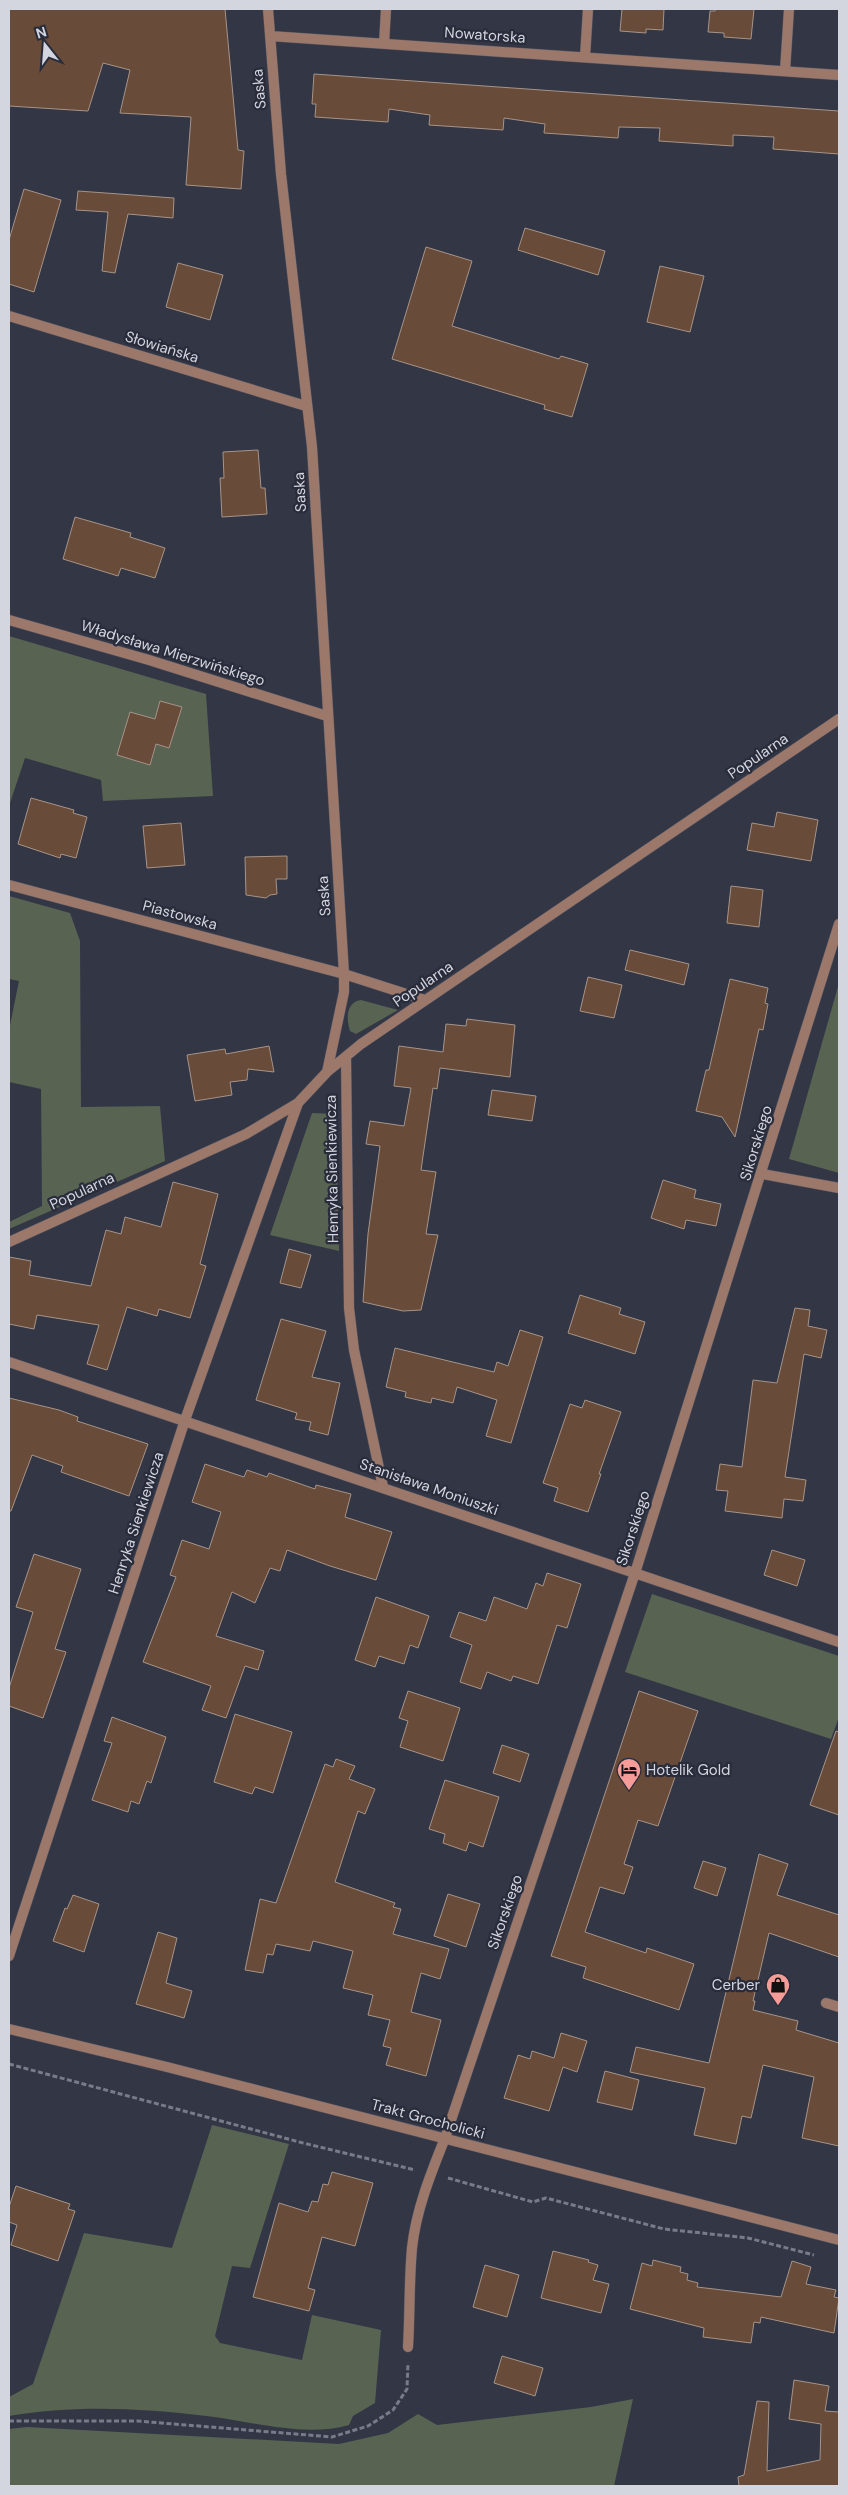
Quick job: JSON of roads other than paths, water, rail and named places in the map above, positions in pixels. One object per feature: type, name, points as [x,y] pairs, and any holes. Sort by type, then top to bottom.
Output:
[{"type":"street","name":"Saska","points":[[268,9],[281,174],[312,447],[344,974],[344,992],[327,1072]]},
{"type":"street","points":[[384,44],[386,9]]},
{"type":"street","points":[[585,57],[588,9]]},
{"type":"street","points":[[785,71],[789,9]]},
{"type":"street","name":"Nowatorska","points":[[270,36],[839,75]]},
{"type":"street","name":"Słowiańska","points":[[9,316],[306,406]]},
{"type":"street","name":"Władysława Mierzwińskiego","points":[[9,620],[150,660],[327,716]]},
{"type":"street","name":"Popularna","points":[[9,1242],[246,1134],[298,1103],[327,1072],[425,1000],[839,719]]},
{"type":"street","name":"Piastowska","points":[[9,885],[344,974],[425,1000]]},
{"type":"street","name":"Sikorskiego","points":[[408,2347],[412,2248],[416,2223],[635,1573],[762,1174],[839,924]]},
{"type":"street","name":"Henryka Sienkiewicza","points":[[346,1057],[350,1308],[354,1350],[382,1487]]},
{"type":"street","name":"Henryka Sienkiewicza","points":[[9,1956],[186,1420],[298,1103]]},
{"type":"street","points":[[762,1174],[839,1188]]},
{"type":"street","name":"Stanisława Moniuszki","points":[[9,1362],[186,1420],[839,1642]]},
{"type":"street","points":[[826,2003],[839,2007]]},
{"type":"street","name":"Trakt Grocholicki","points":[[9,2029],[446,2138],[839,2240]]},
{"type":"place","name":"Hotelik Gold","points":[[629,1791]]},
{"type":"place","name":"Cerber","points":[[778,2006]]}]
